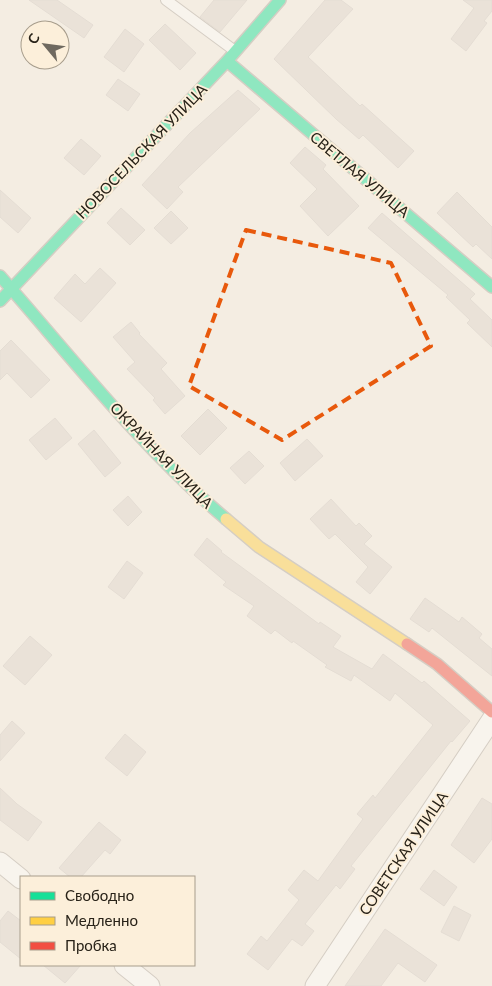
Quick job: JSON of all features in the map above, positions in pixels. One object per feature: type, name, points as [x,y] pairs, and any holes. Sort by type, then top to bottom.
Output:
[{"type":"street","name":"НОВОСЕЛЬСКАЯ УЛИЦА","points":[[0,301],[227,62],[280,0]]},
{"type":"street","name":"СВЕТЛАЯ УЛИЦА","points":[[227,62],[492,287]]},
{"type":"street","name":"ОКРАЙНАЯ УЛИЦА","points":[[0,276],[10,290],[192,490],[260,547],[437,664],[492,712]]},
{"type":"street","name":"СОВЕТСКАЯ УЛИЦА","points":[[315,986],[492,719]]},
{"type":"street","points":[[0,862],[20,879]]},
{"type":"street","points":[[125,966],[150,986]]},
{"type":"lane","points":[[166,0],[236,51]]},
{"type":"highlighted area","points":[[246,230],[391,263],[431,346],[282,440],[189,386]]},
{"type":"building","points":[[29,0],[57,0],[93,25],[84,38],[70,28],[70,20],[58,20]]},
{"type":"building","points":[[214,0],[247,0],[220,32],[200,17]]},
{"type":"building","points":[[325,0],[341,0],[353,9],[308,57],[360,106],[362,104],[414,151],[398,168],[363,135],[359,139],[336,119],[274,59]]},
{"type":"building","points":[[463,0],[492,0],[492,11],[484,21],[487,23],[466,51],[451,39],[474,8]]},
{"type":"building","points":[[165,24],[196,53],[180,70],[149,40]]},
{"type":"building","points":[[125,29],[144,44],[124,72],[104,57]]},
{"type":"building","points":[[118,79],[140,94],[128,111],[106,95]]},
{"type":"building","points":[[238,90],[260,109],[178,187],[183,192],[167,209],[142,185],[190,133]]},
{"type":"building","points":[[81,139],[101,156],[84,175],[64,158]]},
{"type":"building","points":[[305,147],[326,165],[323,169],[359,206],[328,236],[300,206],[317,189],[290,163]]},
{"type":"building","points":[[0,190],[31,218],[18,233],[0,217]]},
{"type":"building","points":[[457,192],[492,227],[492,259],[476,244],[473,247],[437,213]]},
{"type":"building","points":[[121,208],[145,230],[130,245],[107,223]]},
{"type":"building","points":[[171,211],[188,228],[171,244],[154,228]]},
{"type":"building","points":[[382,213],[475,294],[470,299],[492,320],[492,347],[467,323],[470,320],[446,297],[448,295],[368,228]]},
{"type":"building","points":[[100,268],[116,283],[81,322],[54,298],[75,274],[85,284]]},
{"type":"building","points":[[131,322],[139,334],[167,363],[161,369],[185,396],[165,414],[153,400],[155,398],[127,369],[135,362],[113,337]]},
{"type":"building","points":[[11,340],[50,380],[31,398],[7,373],[0,380],[0,351]]},
{"type":"building","points":[[208,409],[227,428],[200,455],[181,436]]},
{"type":"building","points":[[55,418],[72,438],[46,460],[29,440]]},
{"type":"building","points":[[94,430],[121,463],[105,477],[78,444]]},
{"type":"building","points":[[307,439],[323,456],[295,481],[280,463]]},
{"type":"building","points":[[249,451],[264,466],[245,484],[230,468]]},
{"type":"building","points":[[128,496],[142,512],[128,526],[113,510]]},
{"type":"building","points":[[331,499],[356,526],[359,523],[372,536],[364,544],[392,567],[370,594],[356,582],[368,567],[335,534],[329,539],[310,519]]},
{"type":"building","points":[[207,538],[221,552],[319,624],[320,622],[341,636],[333,647],[372,669],[383,654],[422,683],[424,681],[470,721],[451,741],[351,866],[355,869],[340,889],[336,885],[305,924],[314,931],[302,946],[292,939],[268,970],[247,954],[261,936],[267,941],[299,900],[288,890],[304,870],[318,881],[363,819],[357,814],[373,795],[375,798],[433,725],[395,693],[390,701],[354,675],[351,681],[325,667],[327,665],[293,641],[292,643],[275,630],[271,634],[247,616],[254,606],[223,585],[226,582],[194,555]]},
{"type":"building","points":[[127,561],[143,573],[124,599],[108,587]]},
{"type":"building","points":[[425,598],[459,622],[462,617],[482,634],[479,638],[492,649],[492,676],[432,628],[429,632],[410,619]]},
{"type":"building","points":[[30,636],[52,655],[25,685],[3,666]]},
{"type":"building","points":[[12,721],[25,733],[0,761],[0,735]]},
{"type":"building","points":[[125,734],[146,752],[127,776],[105,758]]},
{"type":"building","points":[[0,788],[17,804],[42,822],[28,841],[0,820]]},
{"type":"building","points":[[482,798],[492,804],[492,839],[474,863],[451,845]]},
{"type":"building","points":[[99,822],[121,840],[110,854],[105,850],[82,876],[69,876],[59,868]]},
{"type":"building","points":[[434,870],[457,887],[444,906],[420,889]]},
{"type":"building","points":[[454,906],[471,915],[459,941],[441,932]]},
{"type":"building","points":[[8,911],[20,920],[20,958],[0,942],[0,921]]},
{"type":"building","points":[[385,929],[437,965],[425,982],[398,963],[381,986],[345,986]]},
{"type":"building","points":[[44,966],[80,966],[65,983]]},
{"type":"traffic: fast","points":[[0,301],[227,61],[280,0]]},
{"type":"traffic: fast","points":[[227,61],[492,287]]},
{"type":"traffic: fast","points":[[0,276],[137,433],[195,492],[226,519]]},
{"type":"traffic: slow","points":[[226,519],[259,547],[407,644]]},
{"type":"traffic: jam","points":[[407,644],[437,664],[492,712]]}]
